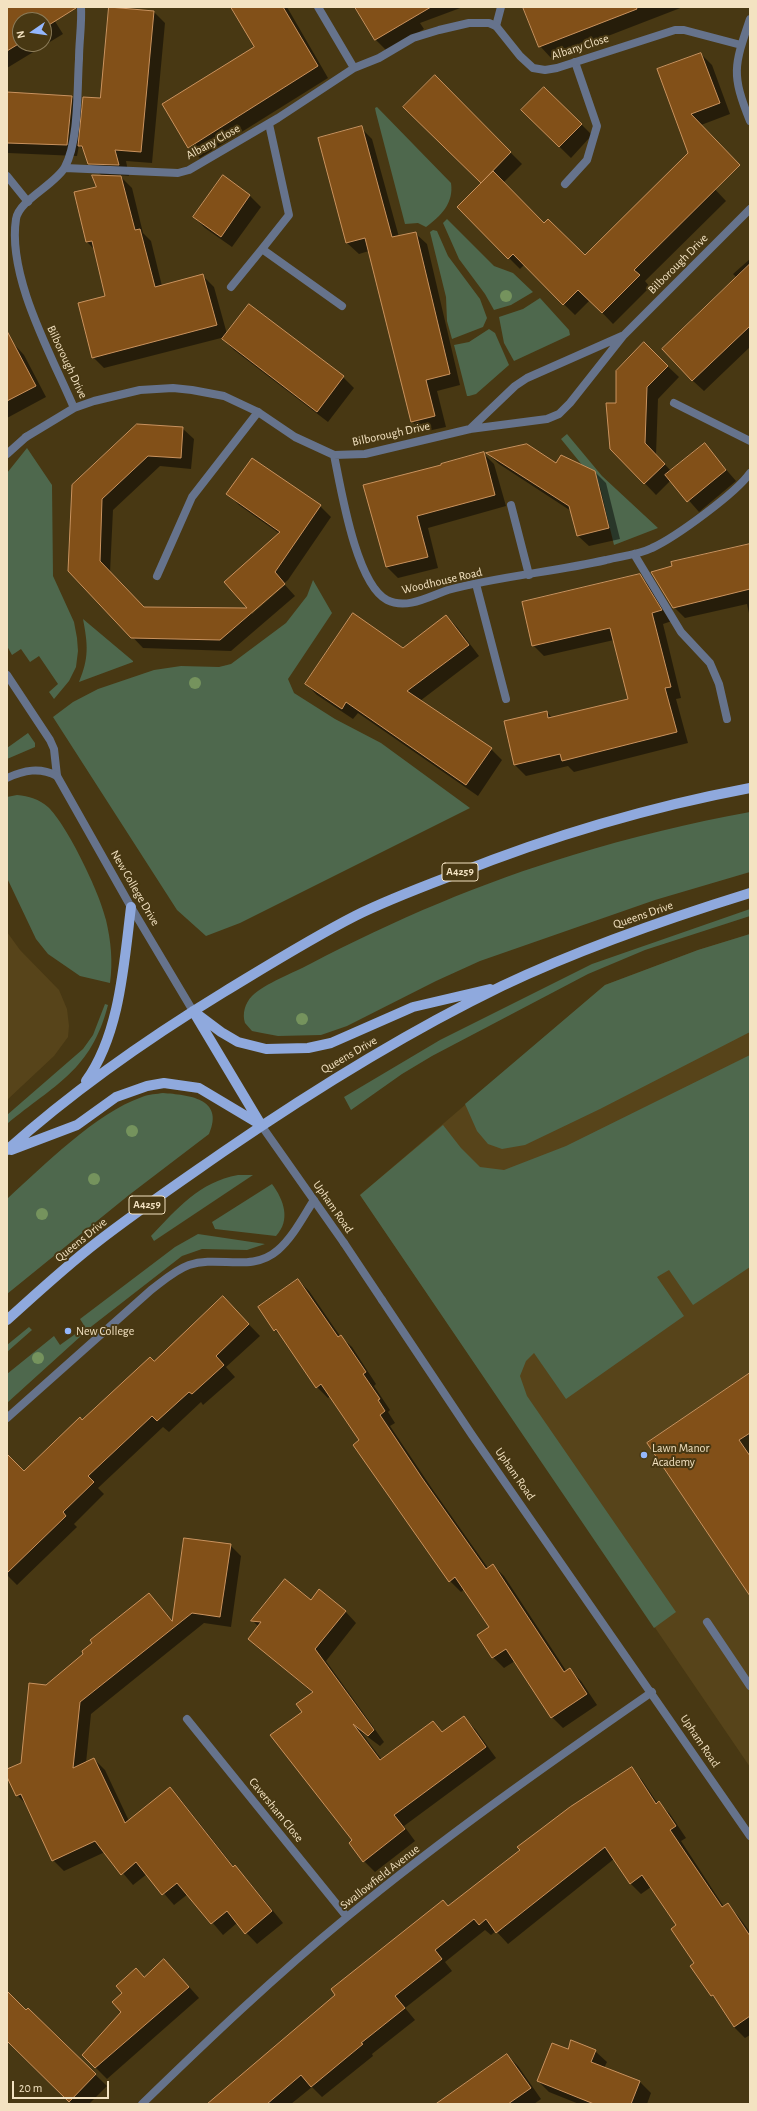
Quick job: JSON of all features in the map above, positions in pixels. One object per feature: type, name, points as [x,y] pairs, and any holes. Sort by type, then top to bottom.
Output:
[{"type":"main road","name":"A4259","points":[[7,1151],[38,1122],[143,1043],[274,961],[356,915],[433,882],[509,853],[589,827],[641,812],[750,788]]},
{"type":"main road","name":"Queens Drive","points":[[7,1320],[95,1244],[151,1202],[261,1126],[390,1047],[502,986],[624,935],[750,893]]},
{"type":"main road","points":[[79,1090],[94,1071],[117,1008],[131,907]]},
{"type":"main road","points":[[193,1011],[221,1032],[238,1042],[266,1048],[308,1048],[330,1043],[413,1007],[502,986]]},
{"type":"main road","points":[[193,1011],[261,1126]]},
{"type":"main road","points":[[7,1151],[77,1125],[116,1097],[142,1087],[164,1083],[199,1088],[261,1126]]},
{"type":"street","points":[[65,168],[73,140],[81,7]]},
{"type":"street","points":[[318,7],[354,68]]},
{"type":"street","points":[[496,26],[501,7]]},
{"type":"street","points":[[750,19],[736,65],[736,82],[750,121]]},
{"type":"street","name":"Albany Close","points":[[65,168],[178,173],[189,170],[269,124],[354,68],[379,58],[412,38],[469,23],[489,23],[496,26],[520,56],[533,68],[545,70],[675,30],[684,30],[741,45]]},
{"type":"street","points":[[565,184],[586,160],[597,126],[575,62]]},
{"type":"street","points":[[230,287],[289,215],[269,124]]},
{"type":"street","name":"Bilborough Drive","points":[[65,168],[21,208],[16,217],[17,249],[22,280],[44,342],[74,408],[94,401],[140,390],[173,388],[192,390],[224,396],[258,412],[294,437],[334,456],[365,454],[470,429],[534,421],[558,414],[570,403],[623,336],[750,209]]},
{"type":"street","points":[[7,176],[28,202]]},
{"type":"street","points":[[262,249],[342,306]]},
{"type":"street","name":"Bilborough Drive","points":[[470,429],[516,386],[527,378],[623,336]]},
{"type":"street","points":[[674,403],[750,440]]},
{"type":"street","points":[[7,454],[26,437],[74,408]]},
{"type":"street","points":[[158,576],[192,497],[258,412]]},
{"type":"street","name":"Woodhouse Road","points":[[334,456],[356,550],[366,572],[380,595],[388,600],[405,603],[476,584],[634,554],[652,548],[671,537],[737,488],[750,473]]},
{"type":"street","points":[[511,505],[529,575]]},
{"type":"street","points":[[634,554],[681,632],[710,663],[719,684],[727,719]]},
{"type":"street","points":[[476,584],[506,699]]},
{"type":"street","name":"New College Drive","points":[[7,675],[50,740],[57,776],[131,907],[193,1011]]},
{"type":"street","points":[[7,778],[24,771],[35,770],[48,771],[57,776]]},
{"type":"street","name":"Upham Road","points":[[261,1126],[344,1243],[472,1435],[652,1692],[750,1836]]},
{"type":"street","points":[[7,1418],[151,1290],[169,1277],[189,1265],[203,1263],[255,1262],[266,1257],[278,1250],[291,1235],[314,1200]]},
{"type":"street","points":[[707,1622],[750,1686]]},
{"type":"street","name":"Swallowfield Avenue","points":[[142,2104],[260,1993],[347,1917],[518,1786],[652,1692]]},
{"type":"street","name":"Caversham Close","points":[[187,1719],[347,1917]]},
{"type":"shaded area","points":[[7,932],[20,950],[59,990],[67,1009],[69,1026],[68,1037],[54,1056],[7,1100]]},
{"type":"shaded area","name":"Lawn Manor Academy","points":[[750,934],[750,1767],[360,1195],[605,985],[698,950]]},
{"type":"green space","points":[[377,107],[451,183],[448,203],[441,214],[426,227],[418,223],[405,224],[376,113],[375,108]]},
{"type":"green space","points":[[447,219],[494,266],[513,273],[533,292],[511,305],[494,310],[485,294],[459,259],[443,223]]},
{"type":"green space","points":[[433,230],[437,231],[448,256],[480,299],[487,318],[483,327],[452,339],[447,321],[446,297],[430,232]]},
{"type":"green space","points":[[540,298],[569,330],[570,335],[514,361],[504,343],[499,317],[523,309]]},
{"type":"green space","points":[[489,329],[495,333],[509,365],[476,394],[467,396],[454,345],[469,342]]},
{"type":"green space","points":[[567,434],[602,476],[658,528],[614,545],[600,487],[561,439]]},
{"type":"green space","points":[[27,448],[52,485],[53,576],[74,622],[77,638],[78,651],[76,667],[69,681],[54,699],[49,692],[58,684],[39,656],[30,662],[21,649],[12,655],[7,646],[7,473]]},
{"type":"green space","points":[[313,580],[332,613],[288,679],[294,693],[335,719],[381,743],[470,808],[240,923],[206,936],[177,910],[53,717],[73,702],[98,689],[154,670],[181,666],[219,667],[231,664],[286,623],[307,596]]},
{"type":"green space","points":[[83,619],[133,662],[79,682],[85,666],[87,651]]},
{"type":"green space","points":[[28,733],[35,743],[35,747],[7,759],[7,748]]},
{"type":"green space","points":[[17,795],[34,798],[48,807],[64,828],[82,860],[103,908],[106,920],[111,952],[110,983],[80,976],[48,954],[36,939],[7,878],[7,797]]},
{"type":"green space","points":[[750,812],[750,872],[655,900],[480,961],[436,981],[347,1026],[321,1035],[278,1036],[252,1031],[245,1023],[244,1012],[246,1005],[252,996],[264,987],[374,932],[439,903],[506,877],[595,848],[661,831]]},
{"type":"green space","points":[[750,909],[750,916],[645,950],[588,974],[432,1056],[402,1074],[351,1110],[344,1097],[440,1040],[592,964]]},
{"type":"green space","points":[[750,934],[750,1032],[600,1109],[525,1145],[502,1149],[488,1144],[477,1131],[465,1104],[605,985],[698,950]]},
{"type":"green space","points":[[105,1004],[108,1005],[101,1027],[92,1046],[81,1061],[56,1086],[7,1124],[7,1115],[83,1049],[93,1035]]},
{"type":"green space","points":[[750,1055],[750,1267],[693,1305],[669,1270],[657,1277],[684,1316],[566,1399],[534,1353],[526,1361],[520,1376],[527,1396],[676,1612],[654,1628],[360,1195],[443,1125],[461,1148],[480,1167],[504,1170],[566,1146]]},
{"type":"green space","points":[[163,1093],[193,1097],[208,1106],[212,1113],[213,1122],[209,1134],[129,1195],[7,1294],[7,1199],[53,1156],[107,1115],[142,1097]]},
{"type":"green space","points":[[238,1175],[253,1175],[154,1241],[151,1236],[170,1216],[200,1190],[224,1179]]},
{"type":"green space","points":[[272,1184],[280,1197],[284,1210],[281,1230],[276,1236],[215,1229],[212,1222]]},
{"type":"green space","points":[[198,1234],[265,1244],[247,1250],[202,1249],[182,1256],[92,1326],[7,1403],[7,1374],[54,1336],[60,1345],[85,1327],[80,1319],[175,1247]]},
{"type":"green space","points":[[29,1327],[32,1330],[7,1352],[7,1345]]},
{"type":"building","points":[[7,7],[76,7],[52,23],[52,12],[12,12],[12,48],[7,51]]},
{"type":"building","points":[[109,7],[154,11],[141,152],[115,150],[119,165],[88,164],[82,146],[78,146],[83,97],[100,98]]},
{"type":"building","points":[[231,7],[283,7],[318,66],[188,148],[162,104],[254,47]]},
{"type":"building","points":[[355,7],[431,7],[375,40]]},
{"type":"building","points":[[523,7],[636,7],[637,9],[539,47]]},
{"type":"building","points":[[701,53],[720,103],[691,114],[740,165],[634,270],[640,275],[602,313],[578,290],[563,305],[513,254],[508,259],[457,207],[493,171],[544,223],[548,219],[585,255],[688,153],[657,69]]},
{"type":"building","points":[[435,75],[511,152],[481,183],[403,107]]},
{"type":"building","points":[[544,87],[582,124],[559,147],[521,110]]},
{"type":"building","points":[[7,92],[72,96],[67,145],[7,143]]},
{"type":"building","points":[[362,126],[392,237],[416,232],[450,374],[426,380],[435,416],[411,422],[365,238],[346,243],[318,138]]},
{"type":"building","points":[[92,175],[121,176],[135,230],[140,229],[155,287],[203,274],[217,325],[92,358],[78,303],[105,296],[92,241],[86,242],[74,192],[96,187]]},
{"type":"building","points":[[223,175],[250,195],[221,237],[193,217]]},
{"type":"building","points":[[750,264],[750,326],[692,381],[662,349]]},
{"type":"building","points":[[249,304],[344,376],[317,412],[222,339]]},
{"type":"building","points":[[7,331],[36,386],[7,401]]},
{"type":"building","points":[[644,342],[668,366],[647,387],[645,443],[665,464],[644,484],[610,449],[606,403],[616,403],[616,371]]},
{"type":"building","points":[[137,424],[183,427],[181,458],[148,456],[102,499],[100,561],[144,607],[247,608],[224,582],[280,532],[226,494],[252,458],[321,505],[275,572],[285,584],[220,640],[131,638],[68,571],[72,485]]},
{"type":"building","points":[[705,443],[726,470],[687,502],[665,475]]},
{"type":"building","points":[[527,444],[556,463],[561,455],[595,471],[609,528],[577,536],[569,506],[486,453]]},
{"type":"building","points":[[484,452],[495,495],[417,516],[428,557],[386,567],[363,485],[441,465]]},
{"type":"building","points":[[750,544],[750,589],[673,608],[651,572],[672,566],[671,562]]},
{"type":"building","points":[[640,574],[662,610],[652,613],[671,687],[665,688],[677,732],[562,761],[560,754],[514,765],[504,721],[547,711],[548,718],[628,699],[610,628],[532,646],[522,602]]},
{"type":"building","points":[[353,613],[403,648],[446,615],[469,645],[407,691],[492,748],[466,785],[346,702],[342,709],[305,684]]},
{"type":"building","points":[[298,1279],[338,1337],[341,1335],[366,1372],[363,1374],[380,1399],[378,1400],[385,1411],[380,1415],[422,1478],[486,1569],[493,1564],[564,1672],[570,1668],[587,1694],[551,1718],[506,1649],[492,1658],[477,1635],[489,1627],[455,1577],[449,1582],[353,1445],[359,1440],[321,1384],[316,1388],[276,1329],[274,1331],[258,1307]]},
{"type":"building","points":[[223,1296],[249,1324],[216,1356],[224,1365],[192,1394],[189,1392],[157,1421],[152,1416],[88,1476],[94,1482],[63,1512],[66,1516],[7,1573],[7,1454],[24,1471],[80,1417],[82,1420],[150,1357],[154,1361]]},
{"type":"building","points":[[750,1373],[750,1433],[739,1440],[750,1456],[750,1596],[647,1443]]},
{"type":"building","points":[[184,1538],[231,1544],[220,1617],[192,1613],[80,1702],[73,1768],[94,1758],[125,1823],[170,1787],[233,1867],[235,1865],[272,1911],[245,1934],[227,1911],[211,1924],[177,1883],[162,1895],[136,1862],[121,1875],[95,1841],[52,1861],[21,1794],[16,1796],[7,1777],[7,1769],[21,1763],[29,1683],[46,1685],[83,1654],[82,1651],[92,1643],[90,1640],[149,1593],[172,1621]]},
{"type":"building","points":[[285,1579],[311,1600],[319,1589],[346,1611],[315,1649],[374,1730],[368,1736],[353,1724],[380,1760],[433,1721],[442,1732],[464,1716],[486,1747],[394,1815],[405,1829],[363,1862],[349,1843],[352,1840],[270,1735],[302,1712],[296,1704],[313,1692],[248,1639],[261,1622],[251,1621]]},
{"type":"building","points":[[632,1767],[656,1804],[659,1801],[676,1826],[670,1830],[722,1907],[728,1903],[750,1936],[750,2016],[734,2027],[713,1995],[711,1996],[690,1966],[694,1963],[671,1929],[676,1925],[642,1875],[630,1884],[605,1847],[496,1933],[486,1919],[479,1925],[474,1919],[435,1950],[442,1959],[395,1996],[405,2008],[361,2043],[363,2044],[311,2087],[301,2075],[267,2104],[207,2104],[335,1995],[331,1989],[443,1900],[448,1906],[520,1850],[517,1847],[570,1807]]},
{"type":"building","points":[[164,1959],[189,1987],[95,2068],[82,2055],[121,2012],[112,2002],[122,1993],[116,1986],[136,1968],[144,1977]]},
{"type":"building","points":[[7,1991],[26,2010],[28,2008],[96,2074],[69,2102],[7,2041]]},
{"type":"building","points":[[571,2040],[596,2050],[591,2062],[640,2081],[631,2104],[594,2104],[537,2081],[552,2043],[568,2049]]},
{"type":"building","points":[[507,2054],[531,2088],[508,2104],[436,2104]]},
{"type":"place","name":"New College","points":[[68,1331]]},
{"type":"place","name":"Lawn Manor Academy","points":[[644,1455]]}]
